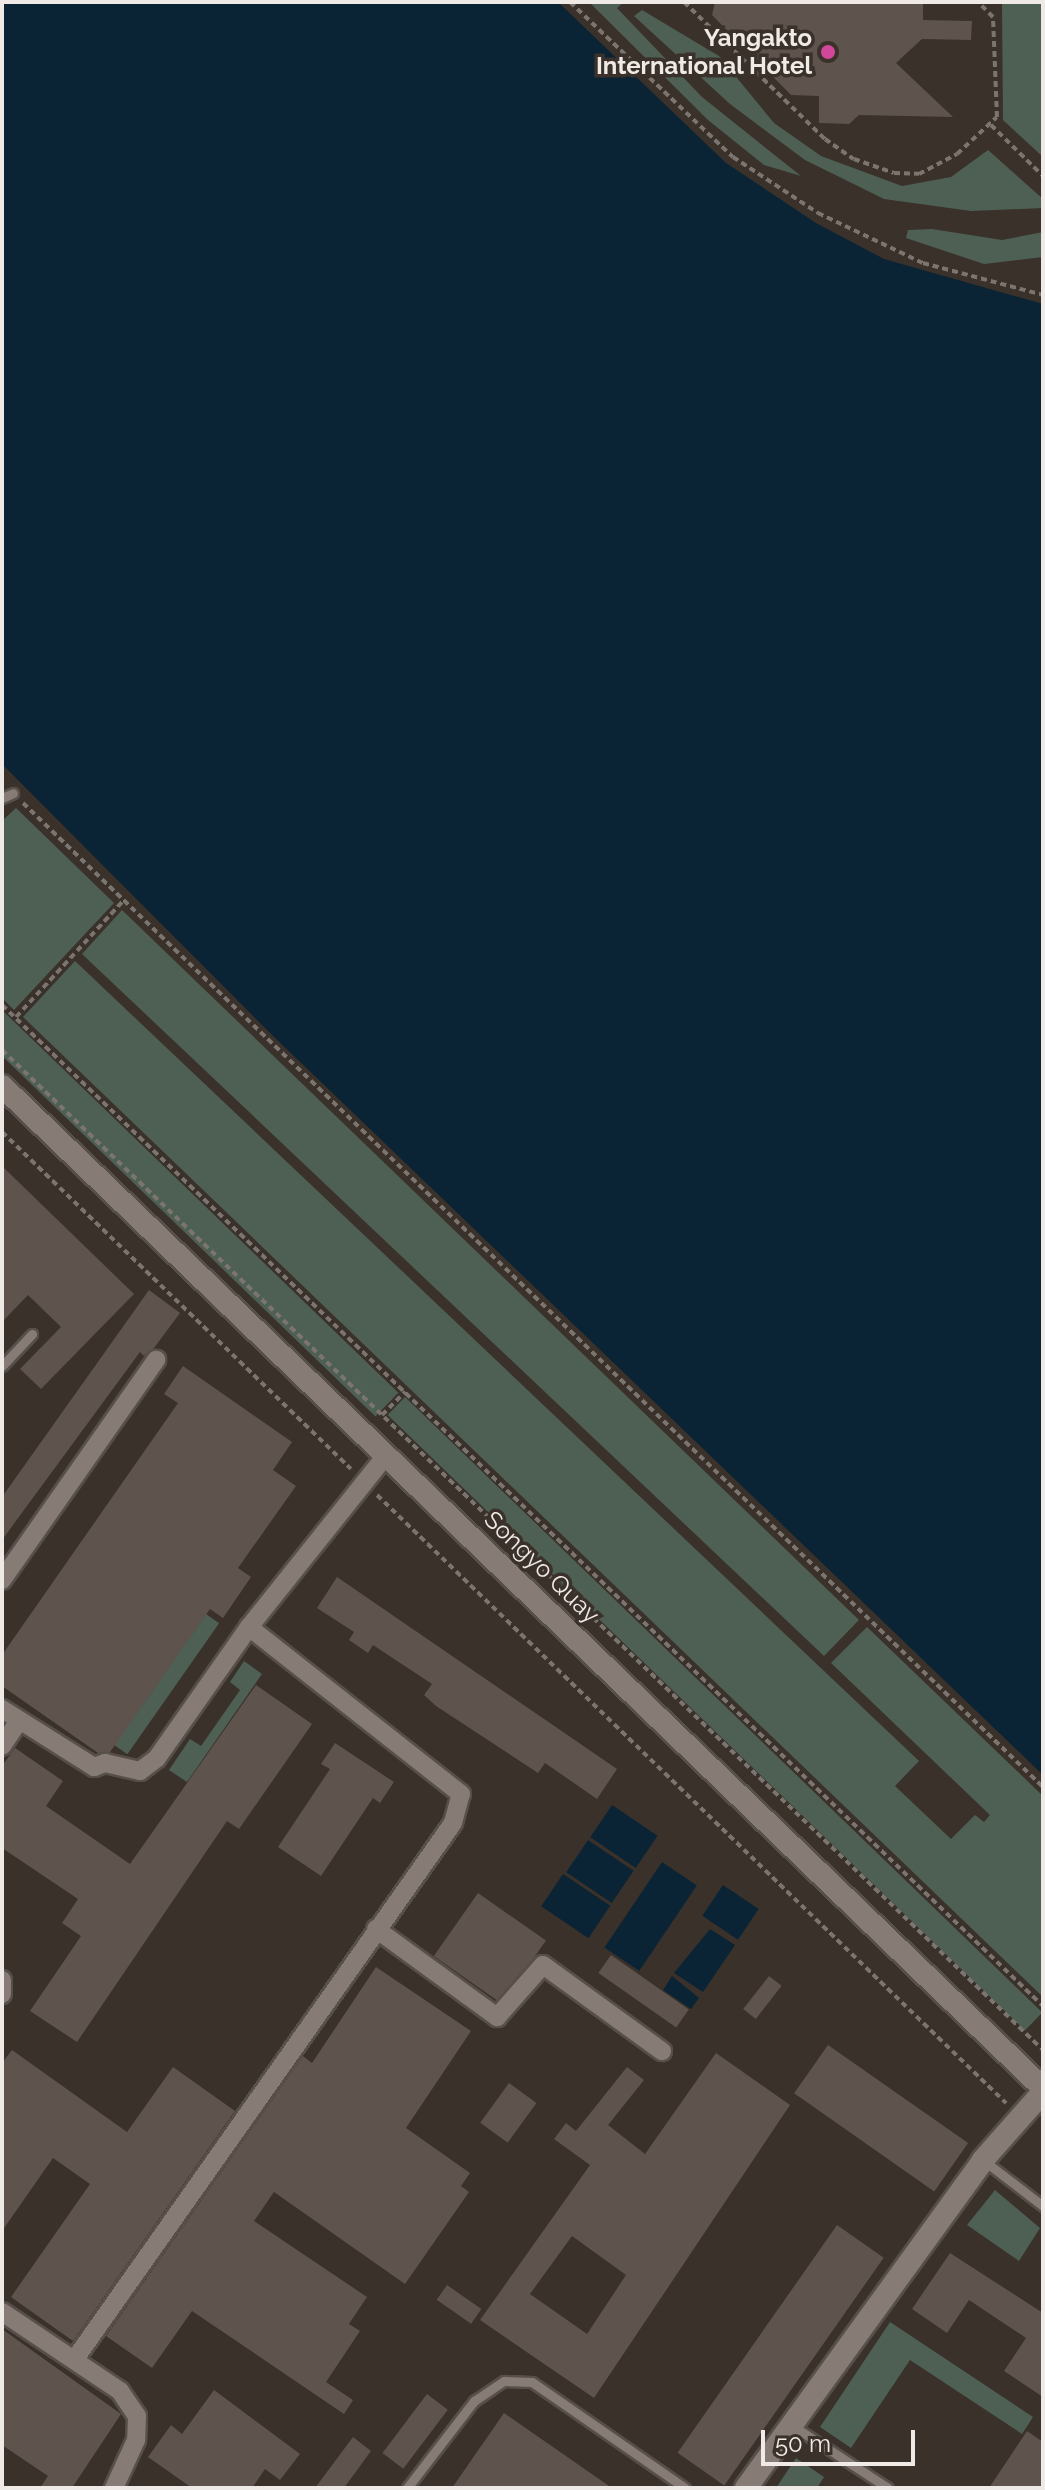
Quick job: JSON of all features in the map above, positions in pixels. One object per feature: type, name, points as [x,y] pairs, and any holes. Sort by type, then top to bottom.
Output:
[{"type":"main road","name":"Songyo Quay","points":[[2,1086],[1043,2090]]},
{"type":"main road","points":[[746,2488],[983,2160],[1043,2090]]},
{"type":"street","points":[[2,1580],[156,1360]]},
{"type":"street","points":[[2,1709],[94,1767],[105,1763],[140,1771],[157,1758],[249,1627],[387,1454]]},
{"type":"street","points":[[75,2359],[453,1823],[461,1794],[249,1627]]},
{"type":"street","points":[[2,1746],[19,1721]]},
{"type":"street","points":[[376,1929],[497,2017],[543,1965],[662,2051]]},
{"type":"street","points":[[2,1980],[2,1994]]},
{"type":"street","points":[[2,2312],[120,2391],[137,2416],[136,2440],[114,2488]]},
{"type":"lane","points":[[2,798],[13,793]]},
{"type":"lane","points":[[2,1366],[32,1334]]},
{"type":"lane","points":[[983,2160],[1043,2206]]},
{"type":"lane","points":[[407,2488],[474,2401],[504,2381],[532,2382],[685,2488]]},
{"type":"lane","points":[[790,2424],[888,2488]]},
{"type":"path","points":[[570,2],[733,157],[818,213],[923,263],[1043,295]]},
{"type":"path","points":[[684,2],[778,99],[854,159],[894,173],[919,174],[957,154],[997,117],[993,17],[978,2]]},
{"type":"path","points":[[991,125],[1043,176]]},
{"type":"path","points":[[13,793],[1043,1787]]},
{"type":"path","points":[[15,1018],[123,901]]},
{"type":"path","points":[[2,1005],[1043,2006]]},
{"type":"path","points":[[2,1050],[1043,2050]]},
{"type":"path","points":[[2,1132],[1019,2115]]},
{"type":"path","points":[[382,1415],[405,1392]]},
{"type":"green space","points":[[589,2],[624,2],[617,8],[702,97],[801,176],[764,165],[708,120]]},
{"type":"green space","points":[[1043,2],[1043,157],[1003,120],[1002,4]]},
{"type":"green space","points":[[642,10],[719,56],[774,123],[821,156],[902,186],[951,177],[988,150],[1043,199],[1043,208],[971,211],[884,199],[805,160],[730,104],[634,16]]},
{"type":"green space","points":[[932,229],[1002,240],[1043,232],[1043,257],[984,264],[906,238],[908,230]]},
{"type":"green space","points":[[16,808],[114,903],[14,1010],[2,998],[2,821]]},
{"type":"green space","points":[[122,910],[859,1620],[824,1656],[82,954]]},
{"type":"green space","points":[[75,961],[919,1761],[895,1786],[951,1839],[975,1815],[984,1822],[990,1815],[831,1663],[867,1627],[1043,1796],[1043,1997],[23,1017]]},
{"type":"green space","points":[[2,1010],[398,1393],[375,1416],[2,1056]]},
{"type":"green space","points":[[405,1397],[1042,2012],[1025,2030],[388,1415]]},
{"type":"green space","points":[[206,1614],[219,1623],[127,1754],[114,1745]]},
{"type":"green space","points":[[244,1661],[262,1674],[187,1782],[169,1770],[190,1739],[201,1746],[240,1690],[230,1682]]},
{"type":"green space","points":[[995,2190],[1040,2228],[1019,2261],[967,2225]]},
{"type":"green space","points":[[890,2322],[1033,2417],[1022,2434],[910,2360],[851,2448],[820,2427]]},
{"type":"green space","points":[[796,2458],[824,2477],[817,2488],[776,2488]]},
{"type":"water","points":[[2,2],[558,2],[726,163],[816,223],[884,259],[1043,304],[1043,1775],[271,1034],[2,764]]},
{"type":"water","points":[[612,1805],[658,1836],[636,1868],[590,1837]]},
{"type":"water","points":[[588,1840],[634,1871],[612,1903],[566,1872]]},
{"type":"water","points":[[662,1862],[697,1885],[639,1971],[604,1947]]},
{"type":"water","points":[[563,1874],[610,1906],[588,1938],[541,1906]]},
{"type":"water","points":[[723,1885],[759,1909],[738,1940],[702,1916]]},
{"type":"water","points":[[710,1929],[735,1945],[703,1992],[674,1973]]},
{"type":"water","points":[[672,1976],[699,1998],[691,2009],[663,1990]]},
{"type":"building","name":"Yangakto International Hotel","points":[[715,2],[923,2],[923,20],[972,21],[971,40],[922,39],[896,63],[953,117],[859,115],[849,124],[819,123],[819,96],[791,95],[712,15]]},
{"type":"building","points":[[2,1166],[134,1294],[41,1389],[20,1369],[61,1327],[28,1295],[2,1322]]},
{"type":"building","points":[[149,1290],[180,1313],[154,1348],[144,1356],[140,1352],[2,1540],[2,1497]]},
{"type":"building","points":[[183,1366],[292,1442],[273,1470],[296,1486],[238,1568],[251,1577],[223,1618],[210,1609],[110,1752],[98,1753],[2,1686],[2,1655],[178,1403],[164,1394]]},
{"type":"building","points":[[337,1577],[617,1769],[597,1799],[545,1763],[538,1773],[436,1706],[424,1695],[432,1684],[373,1645],[368,1653],[349,1640],[354,1632],[317,1608]]},
{"type":"building","points":[[256,1685],[312,1724],[239,1829],[227,1821],[77,2042],[30,2011],[81,1936],[62,1923],[78,1899],[2,1848],[2,1766],[15,1748],[63,1781],[46,1806],[130,1864]]},
{"type":"building","points":[[335,1743],[394,1782],[380,1803],[373,1798],[321,1876],[278,1847],[330,1769],[321,1764]]},
{"type":"building","points":[[478,1893],[546,1941],[502,2004],[434,1956]]},
{"type":"building","points":[[611,1955],[689,2009],[676,2028],[598,1973]]},
{"type":"building","points":[[376,1967],[471,2031],[406,2128],[470,2173],[461,2186],[469,2192],[405,2284],[274,2192],[254,2221],[367,2297],[349,2324],[360,2331],[326,2382],[353,2400],[344,2414],[192,2311],[152,2368],[106,2336],[303,2056],[312,2063]]},
{"type":"building","points":[[769,1976],[782,1986],[756,2019],[743,2009]]},
{"type":"building","points":[[828,2045],[968,2143],[934,2191],[794,2093]]},
{"type":"building","points":[[12,2050],[127,2132],[173,2067],[235,2111],[73,2341],[11,2297],[90,2184],[53,2158],[2,2231],[2,2063]]},
{"type":"building","points":[[716,2053],[790,2105],[594,2398],[480,2320],[590,2165],[554,2139],[566,2123],[576,2131],[627,2067],[644,2080],[608,2125],[645,2154]],"holes":[[[572,2236],[626,2275],[587,2334],[530,2294]]]},
{"type":"building","points":[[509,2083],[537,2103],[508,2143],[480,2123]]},
{"type":"building","points":[[837,2225],[884,2258],[724,2485],[678,2453]]},
{"type":"building","points":[[950,2253],[1043,2313],[1043,2397],[1004,2371],[1026,2338],[969,2300],[947,2333],[912,2309]]},
{"type":"building","points":[[447,2285],[481,2309],[471,2324],[437,2300]]},
{"type":"building","points":[[2,2329],[121,2414],[72,2488],[40,2488],[48,2476],[2,2445]]},
{"type":"building","points":[[214,2390],[300,2454],[280,2480],[265,2469],[252,2488],[192,2488],[148,2457],[171,2425],[182,2434]]},
{"type":"building","points":[[427,2394],[448,2410],[403,2469],[382,2453]]},
{"type":"building","points":[[504,2413],[612,2488],[452,2488]]},
{"type":"building","points":[[1027,2431],[1043,2442],[1043,2488],[989,2488]]},
{"type":"building","points":[[353,2437],[371,2451],[344,2488],[315,2488]]},
{"type":"place","name":"Yangakto International Hotel","points":[[828,52]]}]
